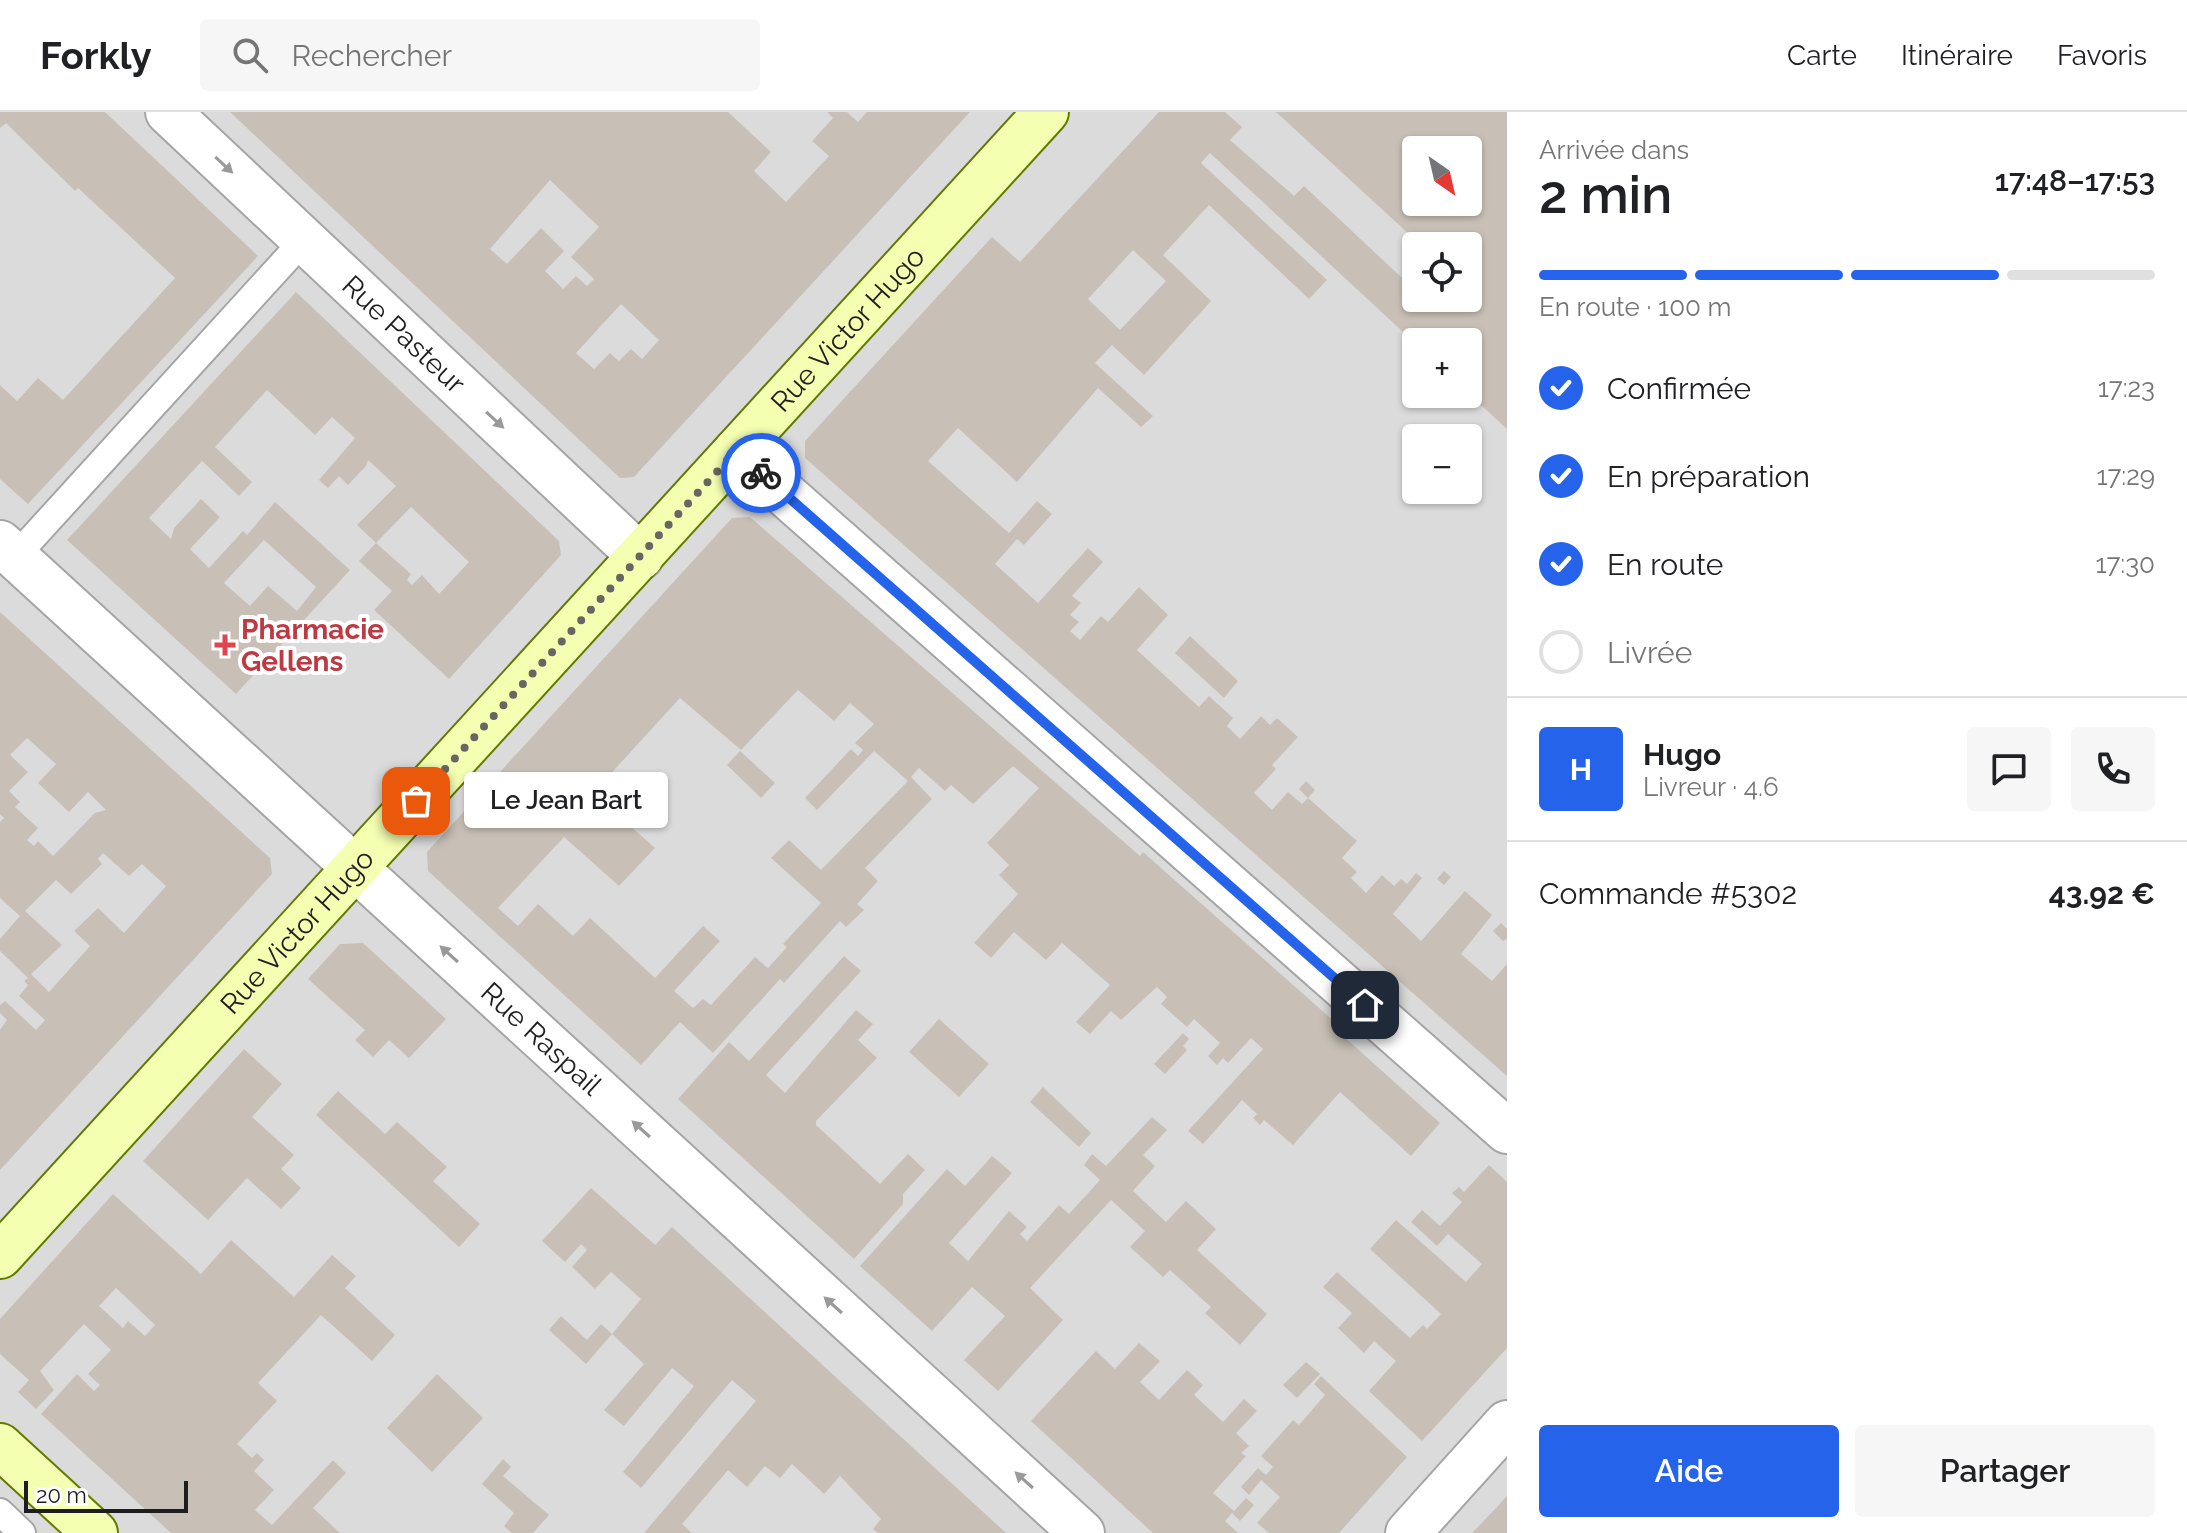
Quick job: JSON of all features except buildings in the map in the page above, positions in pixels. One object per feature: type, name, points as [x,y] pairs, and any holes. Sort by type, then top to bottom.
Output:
[{"type":"street","name":"Rue Pasteur","points":[[168,112],[641,557]]},
{"type":"street","name":"Rue Victor Hugo","points":[[0,1256],[1046,112]]},
{"type":"street","points":[[736,451],[1507,1131]]},
{"type":"street","name":"Rue Raspail","points":[[8,550],[1082,1533]]},
{"type":"street","points":[[1408,1533],[1507,1423]]},
{"type":"street","points":[[0,1446],[95,1533]]},
{"type":"lane","points":[[8,550],[304,240]]},
{"type":"lane","points":[[0,1512],[22,1533]]},
{"type":"shaded area","points":[[0,112],[1507,112],[1507,1533],[0,1533]]},
{"type":"way so far","points":[[416,801],[736,451],[761,473]]},
{"type":"place","name":"Pharmacie Gellens","points":[[225,645]]},
{"type":"place","name":"Le Jean Bart","points":[[416,801]]},
{"type":"route","points":[[761,473],[1365,1005]]}]
